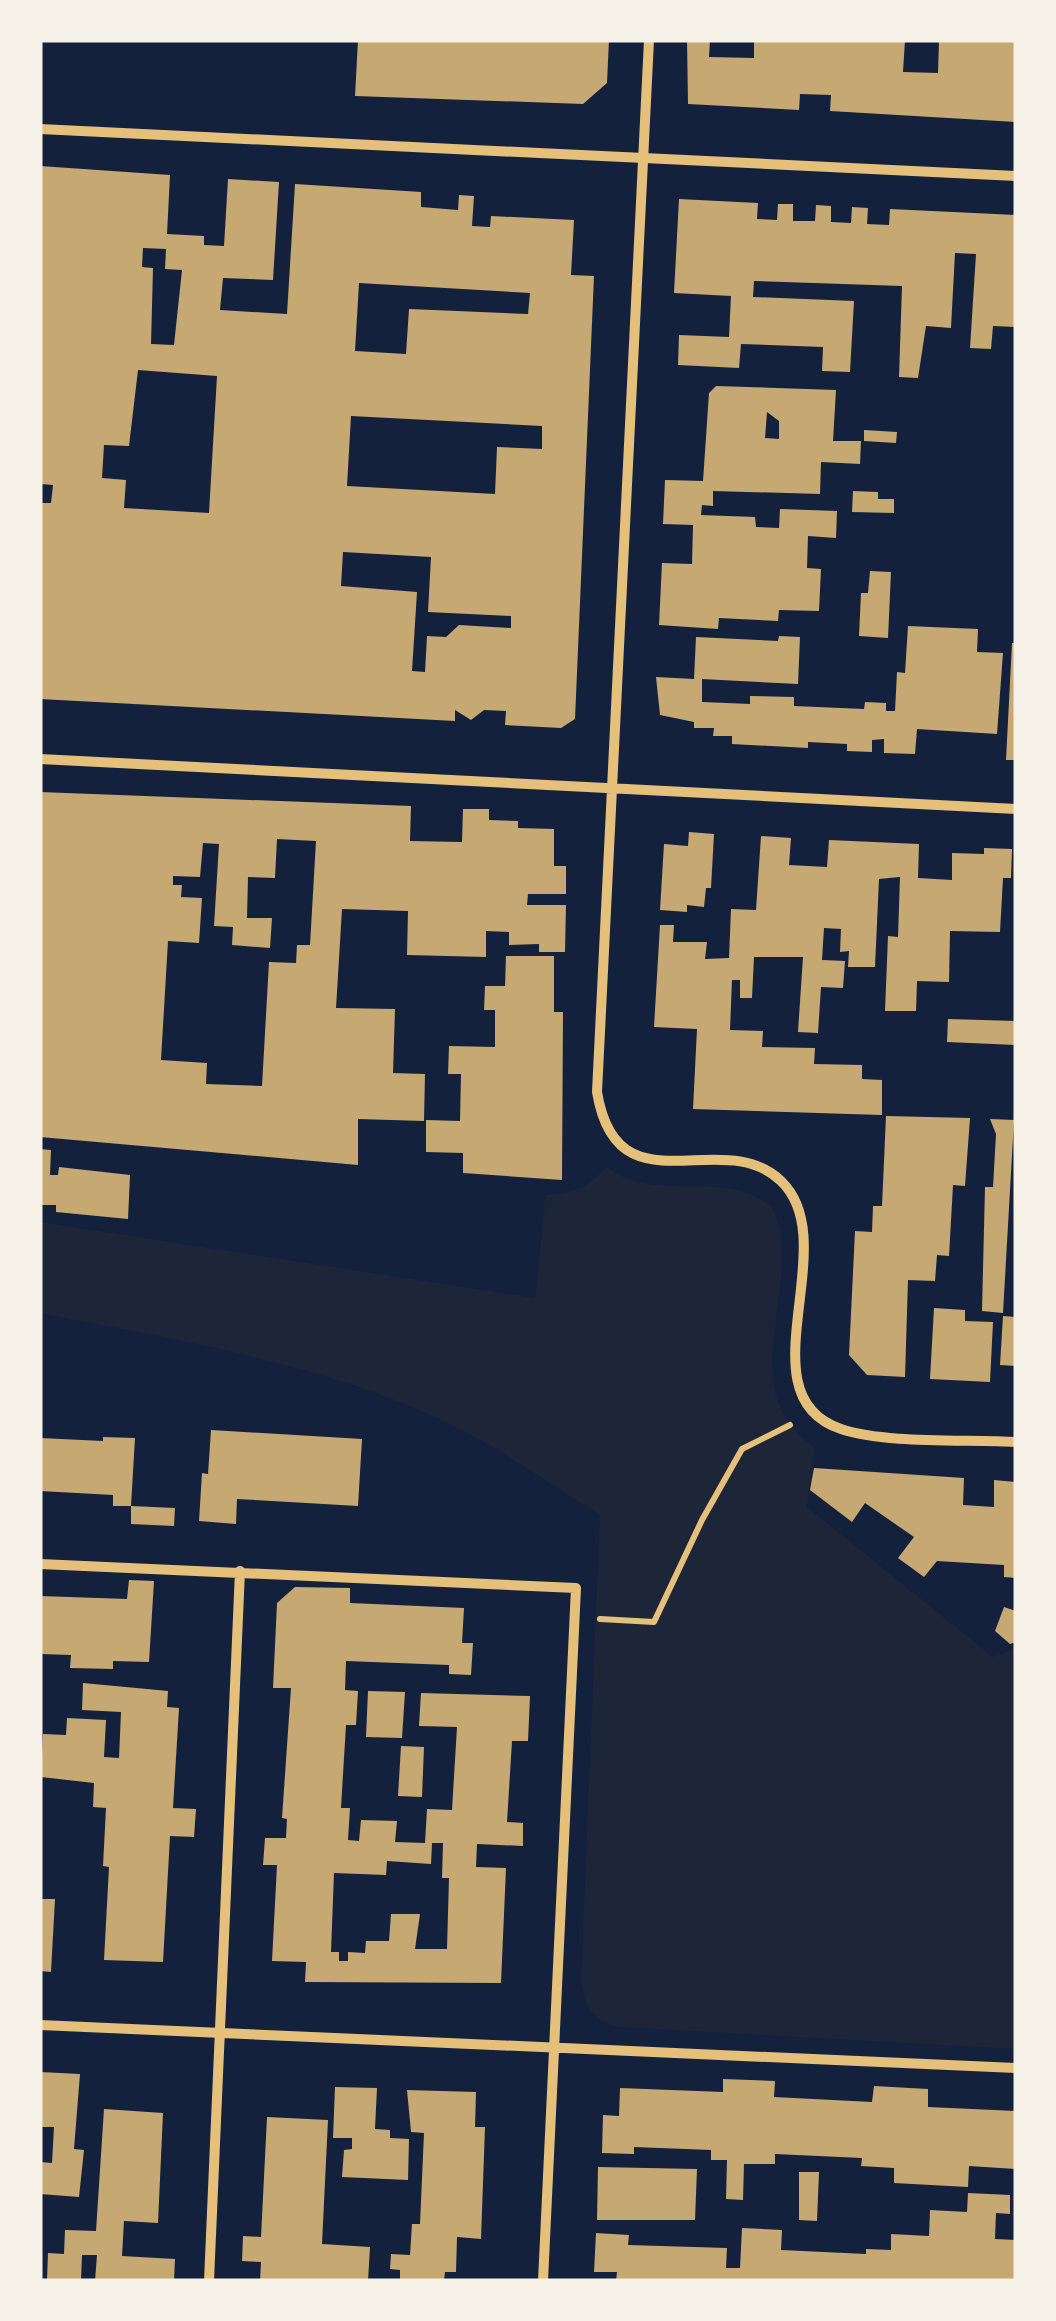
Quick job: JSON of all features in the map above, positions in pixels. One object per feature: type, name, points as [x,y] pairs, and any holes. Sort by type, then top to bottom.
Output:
[{"type":"street","points":[[649,40],[597,1092],[609,1136],[630,1154],[741,1163],[764,1169],[782,1181],[803,1221],[796,1362],[801,1398],[814,1414],[828,1424],[859,1434],[1016,1442]]},
{"type":"street","points":[[40,129],[1016,176]]},
{"type":"street","points":[[40,759],[1016,810]]},
{"type":"street","points":[[40,1564],[576,1588],[543,2281]]},
{"type":"street","points":[[209,2281],[240,1571]]},
{"type":"street","points":[[40,2025],[1016,2068]]},
{"type":"path","points":[[575,1618],[654,1622],[702,1520],[742,1448],[814,1414]]},
{"type":"shaded area","points":[[607,1167],[646,1184],[733,1189],[772,1207],[781,1237],[782,1268],[772,1366],[776,1396],[789,1423],[815,1447],[807,1507],[993,1657],[1016,1648],[1016,2049],[620,2027],[597,2017],[584,1997],[581,1980],[600,1515],[469,1434],[402,1403],[249,1356],[40,1313],[40,1222],[535,1298],[546,1195],[580,1188]]},
{"type":"building","points":[[358,40],[609,40],[607,83],[583,104],[355,96]]},
{"type":"building","points":[[687,40],[710,40],[709,57],[754,58],[754,40],[905,40],[903,72],[938,73],[939,40],[1016,40],[1016,122],[830,111],[831,95],[800,94],[799,110],[688,104]]},
{"type":"building","points":[[40,166],[170,175],[167,234],[204,236],[204,245],[224,246],[228,179],[279,182],[273,280],[223,278],[220,310],[287,314],[295,184],[421,192],[421,207],[458,210],[459,195],[474,196],[472,226],[490,227],[491,216],[574,220],[571,275],[594,276],[575,719],[561,728],[505,725],[506,711],[484,710],[471,720],[455,710],[455,721],[40,699],[40,503],[51,503],[53,485],[40,484]],"holes":[[[143,248],[166,249],[165,269],[182,270],[174,345],[151,344],[153,268],[142,267]],[[359,283],[530,293],[528,314],[409,309],[406,354],[355,351]],[[138,370],[217,376],[209,513],[124,508],[126,480],[102,478],[104,445],[129,446]],[[351,416],[542,426],[542,449],[497,447],[495,494],[347,486]],[[343,552],[431,557],[428,612],[511,616],[511,628],[459,625],[446,637],[427,636],[425,672],[412,671],[417,592],[341,586]]]},
{"type":"building","points":[[679,199],[758,203],[757,219],[777,220],[778,204],[793,204],[793,221],[815,221],[816,205],[831,206],[831,222],[851,223],[852,207],[868,208],[867,224],[889,225],[890,209],[1016,215],[1015,327],[993,326],[991,349],[970,348],[976,254],[955,253],[951,328],[926,326],[918,378],[899,377],[902,286],[754,281],[753,297],[854,301],[850,372],[822,371],[823,347],[741,344],[739,368],[678,365],[679,335],[729,337],[731,296],[674,293]]},
{"type":"building","points":[[716,386],[836,390],[833,441],[861,441],[860,464],[821,462],[820,494],[713,491],[713,506],[702,505],[701,515],[755,517],[756,527],[779,528],[780,509],[837,511],[836,538],[808,536],[807,568],[821,569],[819,611],[779,610],[778,621],[719,618],[718,629],[659,625],[662,563],[692,564],[693,525],[663,524],[665,480],[703,481],[709,393]],"holes":[[[767,412],[779,421],[779,439],[765,438]]]},
{"type":"building","points":[[864,430],[897,432],[896,443],[864,441]]},
{"type":"building","points":[[853,491],[878,492],[878,499],[894,499],[894,513],[852,512]]},
{"type":"building","points":[[870,571],[891,572],[888,638],[859,636],[861,593],[868,593]]},
{"type":"building","points":[[908,626],[978,629],[977,652],[1003,653],[997,734],[917,729],[915,754],[884,753],[884,739],[872,740],[872,752],[847,751],[847,744],[808,742],[808,748],[732,744],[732,736],[713,736],[714,728],[694,728],[694,722],[660,715],[656,677],[694,679],[696,637],[778,641],[779,636],[800,637],[798,684],[702,679],[702,702],[750,704],[750,696],[794,697],[794,706],[864,709],[865,702],[886,703],[886,711],[895,711],[897,672],[905,673]]},
{"type":"building","points":[[1012,643],[1016,643],[1016,760],[1006,760]]},
{"type":"building","points":[[40,792],[411,806],[410,841],[462,842],[463,809],[489,809],[489,820],[518,821],[518,828],[554,829],[554,866],[566,866],[566,894],[528,894],[527,905],[566,905],[565,952],[539,952],[539,944],[509,945],[509,932],[486,931],[486,957],[407,955],[408,911],[342,909],[336,1008],[395,1009],[393,1073],[425,1074],[424,1121],[358,1119],[358,1165],[40,1137]],"holes":[[[277,839],[316,841],[310,945],[297,945],[296,963],[269,962],[262,1086],[206,1084],[207,1063],[161,1060],[168,941],[199,943],[202,898],[181,897],[182,885],[173,885],[173,876],[200,877],[203,843],[219,844],[214,926],[233,927],[232,945],[270,948],[272,918],[247,918],[248,877],[275,878]]]},
{"type":"building","points":[[689,832],[714,834],[711,888],[706,888],[704,907],[687,905],[687,912],[660,910],[664,844],[688,846]]},
{"type":"building","points":[[761,836],[791,838],[789,865],[827,867],[829,840],[919,844],[918,878],[952,880],[952,853],[984,854],[984,848],[1012,849],[1011,878],[1003,878],[1000,932],[950,931],[949,982],[917,981],[916,1011],[885,1011],[888,936],[898,937],[900,877],[879,879],[875,967],[848,967],[849,951],[840,952],[841,929],[824,928],[822,960],[845,961],[843,988],[821,987],[818,1033],[798,1032],[803,957],[754,957],[752,998],[740,998],[740,980],[732,980],[730,1030],[763,1031],[762,1047],[815,1048],[814,1064],[862,1065],[862,1079],[882,1080],[882,1115],[693,1109],[697,1029],[654,1027],[660,925],[674,925],[673,942],[707,942],[705,959],[729,958],[731,909],[756,910]]},
{"type":"building","points":[[506,956],[554,956],[554,1012],[563,1012],[562,1180],[463,1173],[463,1153],[426,1152],[426,1120],[460,1121],[461,1074],[448,1074],[449,1046],[495,1047],[495,1010],[484,1010],[485,986],[505,986]]},
{"type":"building","points":[[948,1019],[1016,1021],[1016,1045],[947,1042]]},
{"type":"building","points":[[886,1116],[970,1118],[965,1186],[953,1185],[949,1256],[937,1255],[935,1281],[908,1280],[905,1377],[867,1375],[849,1355],[855,1231],[872,1232],[873,1206],[882,1206]]},
{"type":"building","points":[[990,1119],[1014,1120],[1003,1313],[982,1311],[985,1187],[993,1187],[996,1134]]},
{"type":"building","points":[[40,1149],[51,1150],[50,1175],[58,1175],[59,1167],[130,1175],[128,1219],[56,1212],[56,1205],[40,1205]]},
{"type":"building","points":[[934,1308],[965,1310],[965,1321],[993,1322],[990,1382],[930,1379]]},
{"type":"building","points":[[1003,1316],[1016,1317],[1016,1366],[1000,1365]]},
{"type":"building","points":[[211,1430],[362,1439],[358,1506],[237,1499],[236,1524],[199,1521],[202,1473],[208,1474]]},
{"type":"building","points":[[103,1437],[135,1438],[131,1506],[113,1506],[113,1495],[40,1491],[40,1438],[103,1441]]},
{"type":"building","points":[[814,1468],[964,1478],[963,1505],[994,1507],[994,1480],[1016,1482],[1016,1578],[1004,1577],[1004,1565],[937,1561],[924,1577],[898,1558],[914,1537],[865,1503],[852,1522],[810,1490]]},
{"type":"building","points":[[131,1506],[175,1508],[174,1526],[131,1524]]},
{"type":"building","points":[[129,1580],[154,1581],[149,1662],[113,1661],[113,1669],[70,1668],[71,1655],[40,1654],[40,1596],[127,1599]]},
{"type":"building","points":[[295,1587],[350,1588],[350,1603],[464,1608],[462,1643],[473,1643],[471,1675],[449,1674],[449,1665],[346,1661],[345,1690],[358,1691],[356,1725],[346,1725],[341,1808],[350,1808],[348,1840],[359,1841],[361,1820],[397,1821],[395,1842],[425,1843],[427,1809],[452,1810],[457,1727],[419,1726],[421,1693],[530,1696],[528,1741],[512,1741],[507,1822],[523,1823],[523,1846],[477,1844],[476,1867],[506,1868],[501,1983],[305,1982],[306,1962],[272,1961],[277,1865],[263,1865],[265,1838],[286,1838],[287,1819],[282,1818],[291,1688],[273,1688],[277,1603]],"holes":[[[432,1843],[443,1843],[442,1878],[449,1878],[447,1949],[415,1949],[420,1914],[391,1914],[389,1941],[366,1941],[365,1953],[348,1952],[348,1961],[339,1961],[339,1952],[331,1952],[334,1873],[386,1875],[387,1861],[431,1864]]]},
{"type":"building","points":[[1004,1607],[1016,1611],[1016,1642],[1010,1644],[995,1631]]},
{"type":"building","points":[[83,1683],[168,1691],[167,1707],[179,1708],[173,1808],[196,1809],[194,1837],[170,1836],[163,1962],[104,1960],[109,1867],[103,1866],[106,1808],[93,1807],[94,1783],[41,1777],[43,1734],[66,1735],[67,1718],[106,1720],[104,1757],[119,1758],[121,1712],[82,1710]]},
{"type":"building","points":[[368,1691],[405,1692],[402,1738],[366,1737]]},
{"type":"building","points":[[401,1746],[424,1747],[422,1797],[398,1796]]},
{"type":"building","points":[[40,1899],[55,1899],[51,1972],[40,1971]]},
{"type":"building","points":[[40,2072],[80,2074],[74,2149],[84,2150],[79,2197],[40,2194],[40,2162],[52,2163],[54,2127],[40,2127]]},
{"type":"building","points":[[723,2079],[775,2081],[774,2097],[872,2102],[874,2086],[928,2089],[928,2107],[1016,2111],[1016,2169],[969,2166],[968,2187],[894,2183],[894,2168],[861,2166],[862,2158],[775,2154],[775,2164],[744,2164],[743,2200],[726,2199],[727,2160],[711,2160],[711,2150],[634,2147],[634,2154],[602,2153],[603,2115],[619,2116],[620,2088],[723,2092]]},
{"type":"building","points":[[335,2087],[377,2088],[375,2129],[390,2130],[390,2138],[409,2139],[408,2180],[342,2177],[344,2150],[352,2149],[352,2138],[333,2138]]},
{"type":"building","points":[[407,2090],[476,2092],[475,2127],[485,2127],[481,2239],[457,2237],[456,2272],[445,2272],[444,2281],[400,2281],[400,2270],[390,2269],[391,2254],[410,2255],[412,2224],[420,2224],[424,2133],[411,2132]]},
{"type":"building","points":[[104,2109],[163,2113],[158,2223],[124,2221],[122,2256],[175,2259],[174,2281],[95,2281],[97,2255],[82,2255],[81,2281],[47,2280],[48,2253],[64,2254],[65,2230],[96,2231]]},
{"type":"building","points":[[267,2117],[328,2120],[322,2244],[370,2247],[368,2281],[260,2281],[261,2262],[242,2261],[243,2236],[261,2237]]},
{"type":"building","points":[[598,2167],[697,2169],[695,2220],[597,2220]]},
{"type":"building","points":[[799,2172],[819,2172],[817,2221],[799,2220]]},
{"type":"building","points":[[968,2193],[1010,2195],[1010,2214],[996,2213],[995,2239],[1016,2240],[1016,2281],[616,2281],[617,2272],[594,2272],[596,2233],[629,2235],[628,2245],[727,2248],[726,2268],[740,2268],[742,2228],[782,2230],[781,2250],[866,2254],[866,2249],[891,2250],[891,2234],[929,2236],[930,2210],[967,2212]]}]
